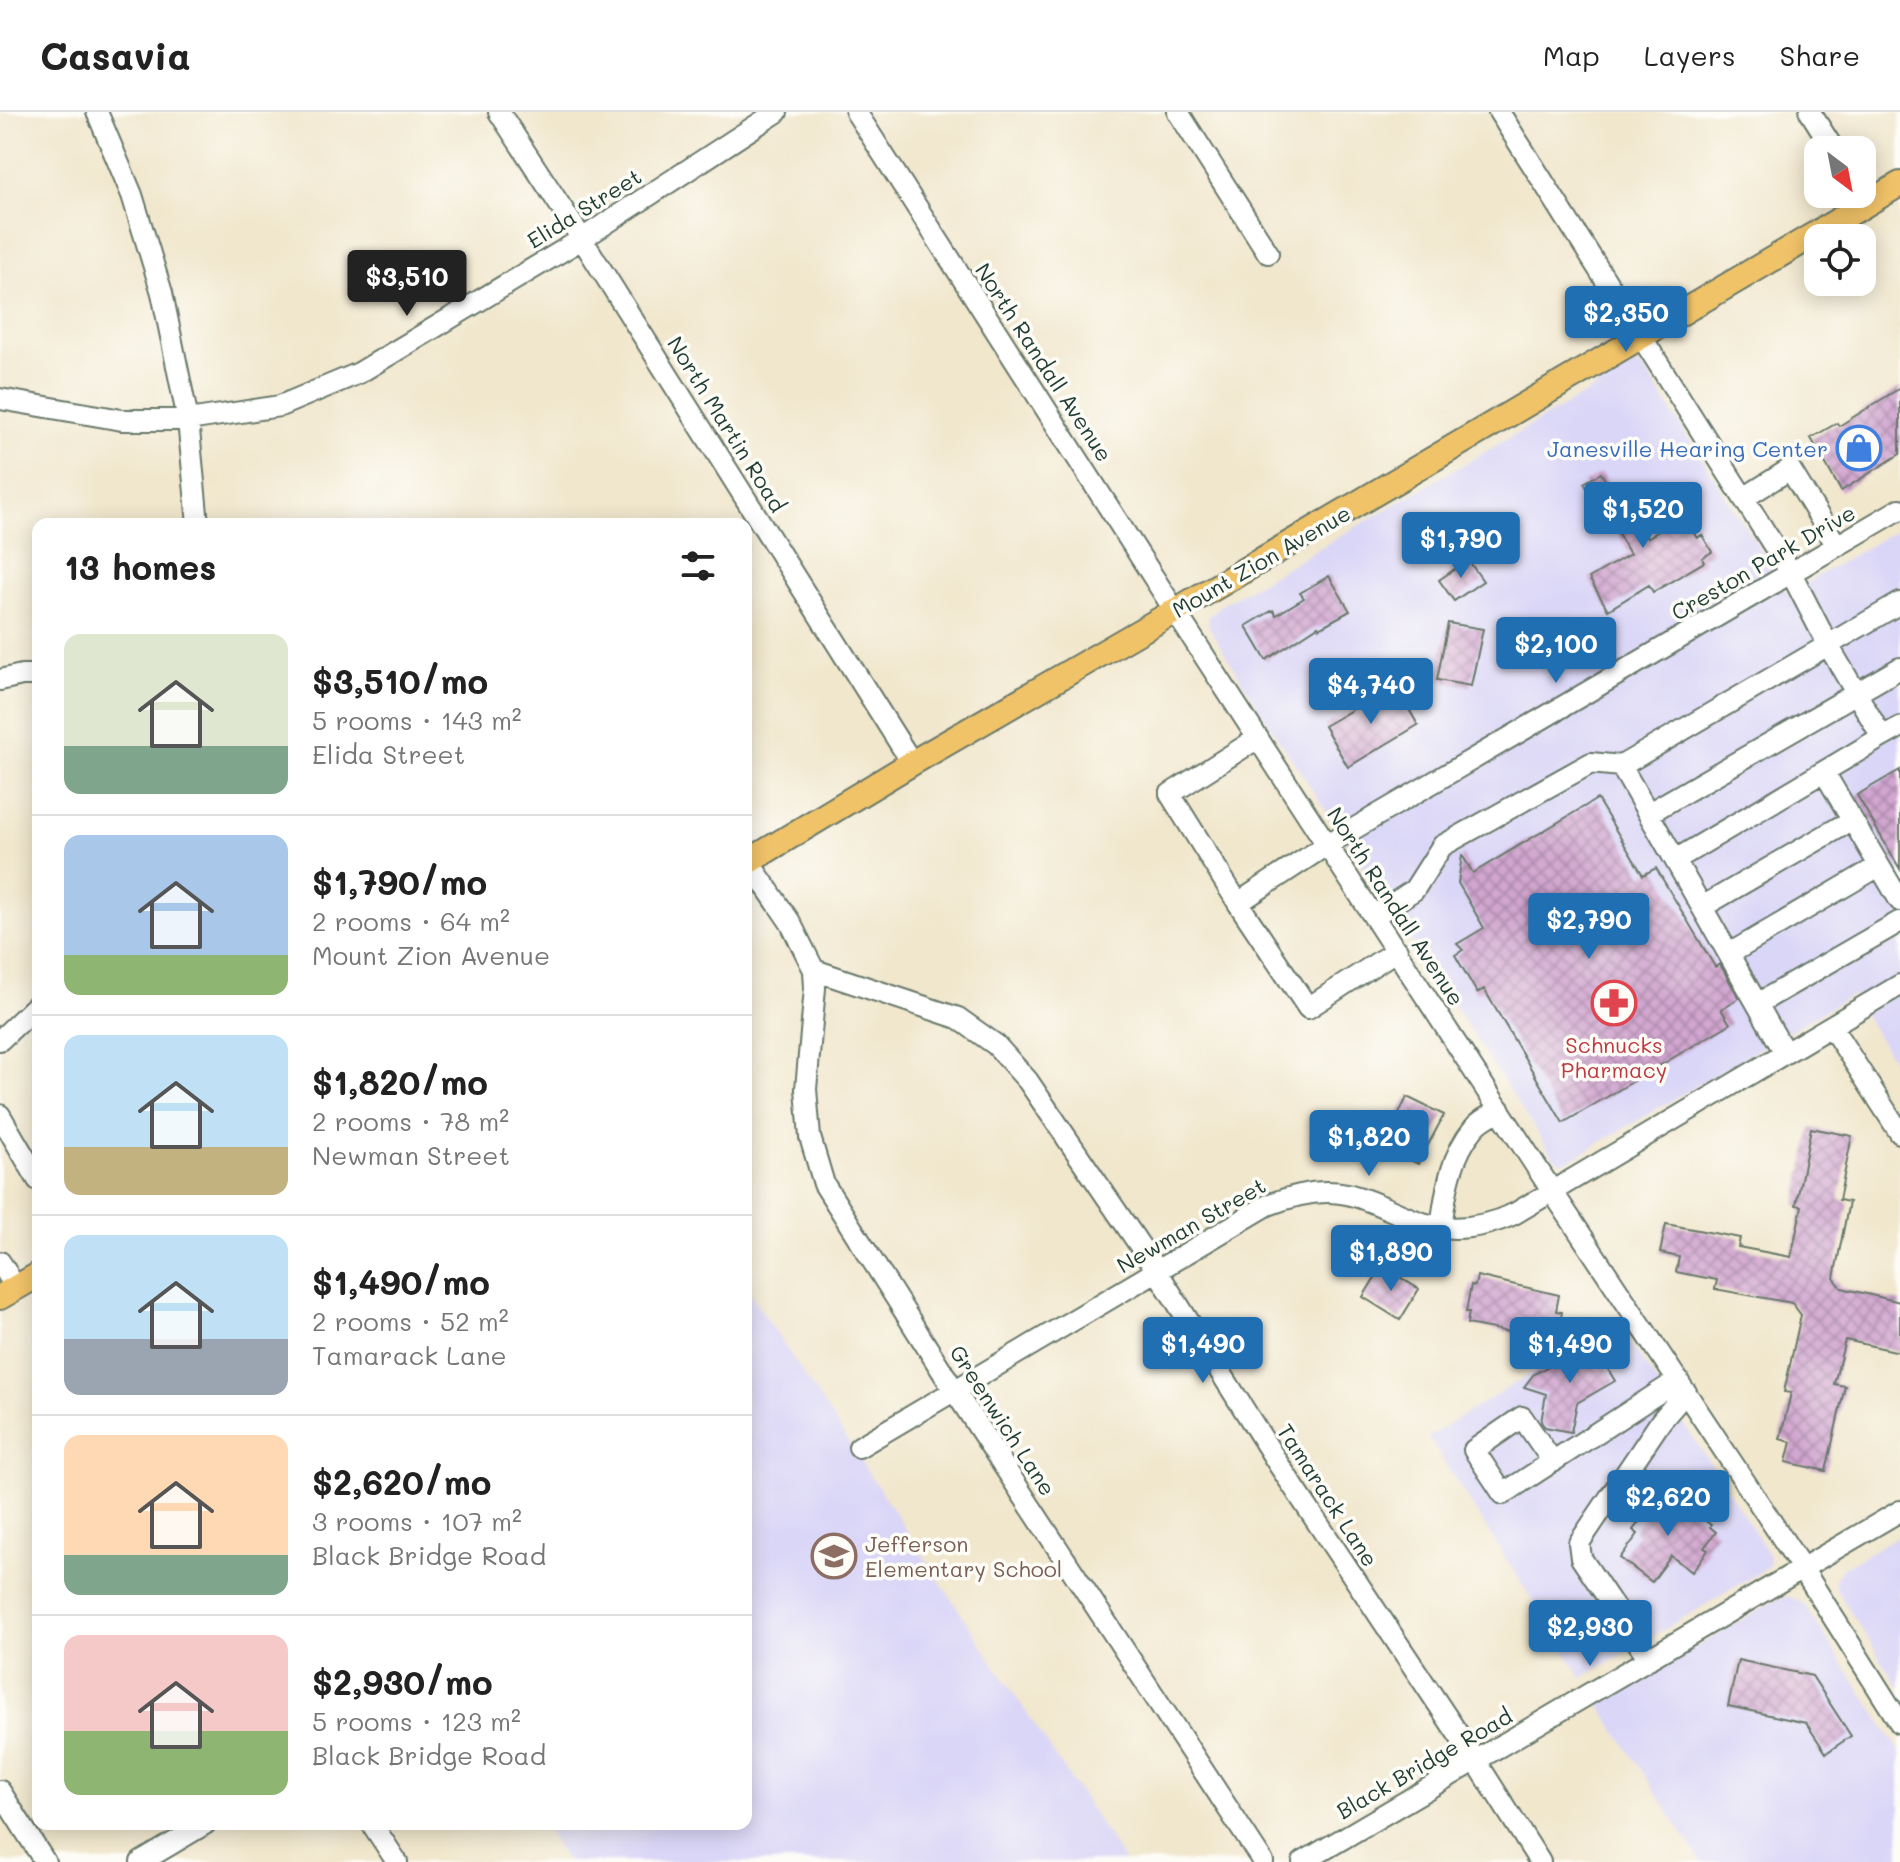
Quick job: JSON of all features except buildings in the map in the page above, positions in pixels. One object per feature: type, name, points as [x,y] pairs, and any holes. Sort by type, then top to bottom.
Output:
[{"type":"main road","name":"Mount Zion Avenue","points":[[1876,194],[1900,184]]},
{"type":"main road","name":"Mount Zion Avenue","points":[[752,859],[1642,337],[1849,208]]},
{"type":"main road","points":[[8,1292],[32,1278]]},
{"type":"street","points":[[97,112],[132,195],[162,293],[188,420],[197,518]]},
{"type":"street","name":"North Martin Road","points":[[499,112],[912,763]]},
{"type":"street","name":"Elida Street","points":[[0,399],[122,420],[188,420],[280,406],[359,373],[582,239],[777,112]]},
{"type":"street","name":"North Randall Avenue","points":[[856,112],[1175,611],[1552,1191],[1802,1568],[1900,1723]]},
{"type":"street","points":[[1178,112],[1268,253]]},
{"type":"street","points":[[1499,112],[1791,573],[1857,694],[1891,732],[1675,860]]},
{"type":"street","points":[[1810,112],[1825,136]]},
{"type":"street","points":[[1744,498],[1790,469],[1837,546]]},
{"type":"street","name":"Creston Park Drive","points":[[1238,903],[1328,844],[1900,509]]},
{"type":"street","points":[[1374,916],[1414,890],[1442,846],[1591,763],[1621,766],[1900,603]]},
{"type":"street","points":[[1649,813],[1900,668]]},
{"type":"street","points":[[0,680],[32,675]]},
{"type":"street","points":[[1258,738],[1170,794],[1238,903],[1308,1008],[1397,950]]},
{"type":"street","points":[[1621,766],[1785,1053]]},
{"type":"street","points":[[1824,772],[1900,901]]},
{"type":"street","points":[[1702,907],[1852,820]]},
{"type":"street","points":[[1729,954],[1879,866]]},
{"type":"street","points":[[752,869],[790,922],[814,970]]},
{"type":"street","points":[[1757,1004],[1900,923],[1900,915]]},
{"type":"street","name":"Tamarack Lane","points":[[814,970],[958,1018],[996,1045],[1028,1081],[1157,1271],[1279,1465],[1540,1862]]},
{"type":"street","name":"Greenwich Lane","points":[[814,970],[806,1089],[810,1137],[824,1184],[954,1390],[1263,1862]]},
{"type":"street","name":"Newman Street","points":[[859,1447],[1268,1205],[1290,1196],[1316,1192],[1345,1194],[1441,1227],[1463,1229],[1493,1223],[1514,1214],[1900,985]]},
{"type":"street","points":[[0,1040],[32,1010]]},
{"type":"street","points":[[1831,1026],[1900,1133]]},
{"type":"street","points":[[1441,1227],[1448,1177],[1460,1150],[1475,1126],[1500,1110]]},
{"type":"street","points":[[0,1115],[32,1170]]},
{"type":"street","points":[[0,1262],[8,1292]]},
{"type":"street","points":[[1553,1462],[1682,1386]]},
{"type":"street","points":[[1649,1659],[1581,1558],[1579,1543],[1682,1386]]},
{"type":"street","name":"Black Bridge Road","points":[[1303,1862],[1900,1511]]},
{"type":"street","points":[[0,1791],[45,1862]]},
{"type":"street","points":[[141,1862],[195,1830]]},
{"type":"street","points":[[376,1830],[397,1862]]},
{"type":"shaded area","points":[[1635,365],[1647,373],[1788,593],[1900,528],[1900,1071],[1851,995],[1572,1159],[1562,1162],[1554,1158],[1267,721],[1208,624],[1209,616],[1218,607]]},
{"type":"shaded area","name":"Jefferson Elementary School","points":[[752,1296],[1125,1862],[567,1862],[546,1830],[752,1830]]},
{"type":"shaded area","points":[[1616,1321],[1770,1559],[1769,1565],[1762,1571],[1582,1678],[1428,1437]]},
{"type":"shaded area","points":[[1900,1535],[1900,1689],[1837,1591],[1834,1581],[1846,1566]]},
{"type":"shaded area","points":[[1785,1597],[1802,1603],[1808,1610],[1900,1751],[1900,1862],[1701,1862],[1599,1704]]},
{"type":"place","name":"Janesville Hearing Center","points":[[1859,448]]},
{"type":"place","name":"Schnucks Pharmacy","points":[[1614,1003]]},
{"type":"place","name":"Jefferson Elementary School","points":[[834,1556]]}]
